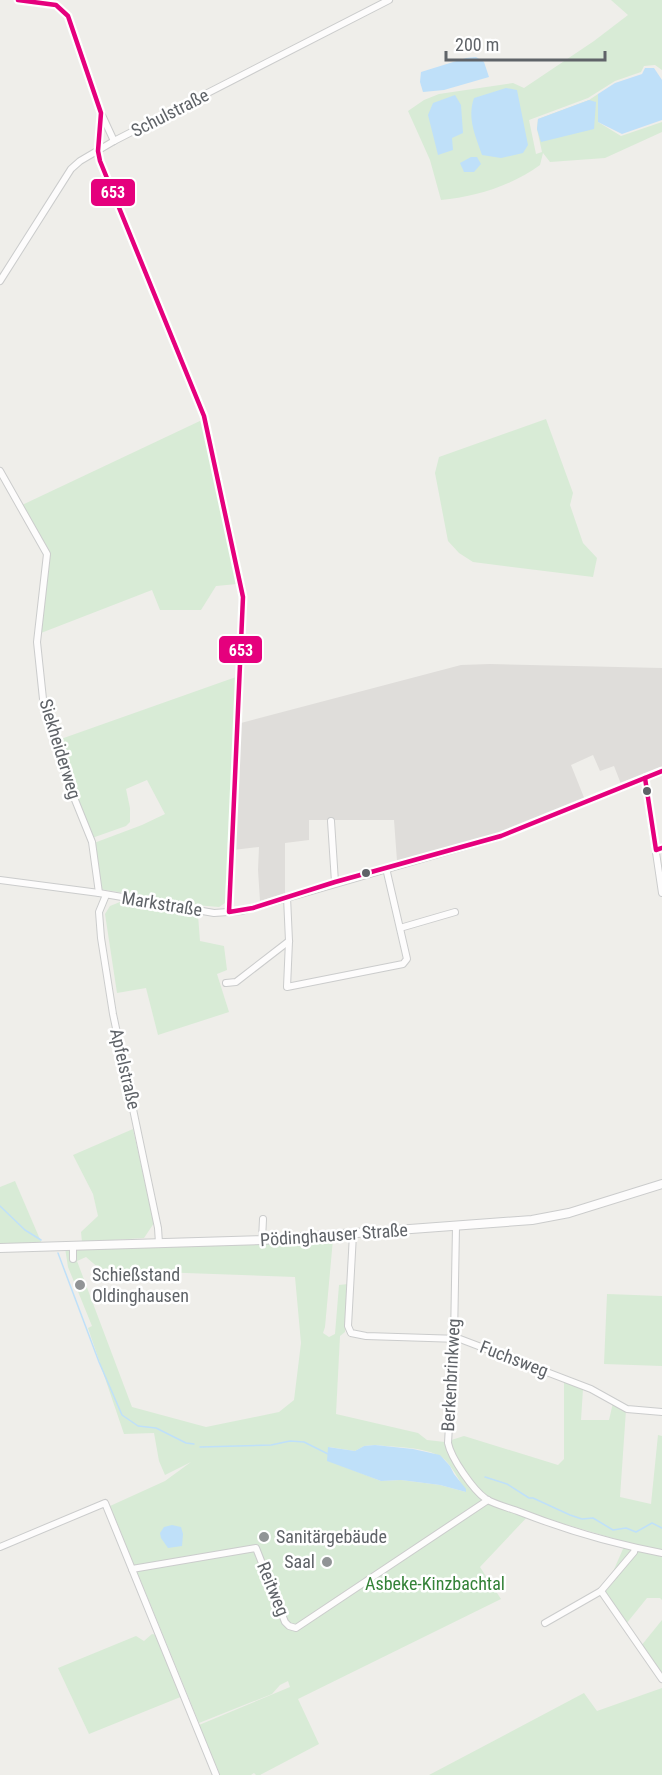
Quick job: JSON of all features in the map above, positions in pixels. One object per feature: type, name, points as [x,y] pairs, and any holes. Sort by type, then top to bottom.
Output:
[{"type":"street","points":[[18,0],[56,5],[68,16],[101,113],[114,141]]},
{"type":"street","name":"Schulstraße","points":[[0,281],[71,169],[80,161],[114,141],[389,0]]},
{"type":"street","points":[[101,113],[98,151],[204,416],[243,597],[229,912]]},
{"type":"street","name":"Siekheiderweg","points":[[0,471],[47,554],[37,642],[43,699],[73,795],[92,842],[99,893]]},
{"type":"street","name":"Markstraße","points":[[0,880],[99,893],[214,913],[254,908],[335,882],[501,836],[662,771]]},
{"type":"street","points":[[645,778],[659,849],[662,893]]},
{"type":"street","points":[[331,821],[335,882]]},
{"type":"street","points":[[287,897],[289,941],[287,986],[291,988],[403,964],[407,961],[386,868]]},
{"type":"street","name":"Apfelstraße","points":[[106,895],[99,912],[101,938],[113,1014],[158,1228],[159,1243]]},
{"type":"street","points":[[400,928],[455,912]]},
{"type":"street","points":[[226,983],[236,982],[289,941]]},
{"type":"street","name":"Pödinghauser Straße","points":[[0,1248],[262,1240],[554,1217],[662,1184]]},
{"type":"street","points":[[262,1240],[263,1219]]},
{"type":"street","name":"Berkenbrinkweg","points":[[456,1226],[449,1447],[465,1474],[488,1500],[577,1531],[635,1548],[662,1553]]},
{"type":"street","name":"Fuchsweg","points":[[353,1234],[348,1326],[351,1333],[366,1336],[454,1339],[585,1387],[627,1409],[662,1412]]},
{"type":"street","points":[[73,1245],[73,1259]]},
{"type":"street","name":"Reitweg","points":[[132,1569],[253,1547],[258,1552],[285,1622],[296,1628],[488,1500]]},
{"type":"street","points":[[0,1547],[105,1503],[216,1775]]},
{"type":"street","points":[[546,1623],[601,1591],[635,1548]]},
{"type":"street","points":[[601,1591],[662,1679]]},
{"type":"shaded area","points":[[461,665],[662,668],[662,767],[621,784],[614,766],[600,771],[593,755],[571,765],[585,800],[485,838],[397,861],[394,820],[309,820],[309,840],[285,843],[285,893],[260,901],[259,847],[233,850],[241,723]]},
{"type":"green space","points":[[611,0],[662,0],[662,70],[655,65],[644,66],[641,72],[615,81],[588,98],[529,120],[536,154],[542,152],[537,129],[538,119],[589,100],[598,94],[598,122],[621,136],[662,122],[662,132],[605,158],[550,162],[543,153],[540,165],[505,185],[480,193],[441,200],[430,160],[408,111],[424,100],[439,94],[513,83],[524,88],[628,15]]},
{"type":"green space","points":[[546,419],[573,493],[570,505],[583,543],[597,558],[593,577],[473,562],[459,553],[448,541],[435,473],[439,457]]},
{"type":"green space","points":[[202,420],[237,584],[216,586],[201,610],[160,610],[152,590],[41,633],[50,556],[48,548],[22,505]]},
{"type":"green space","points":[[236,677],[225,903],[219,907],[195,905],[100,889],[94,843],[165,814],[147,780],[126,789],[130,822],[126,826],[92,838],[58,740]]},
{"type":"green space","points":[[120,902],[166,912],[198,915],[200,941],[224,946],[227,970],[217,974],[229,1012],[158,1035],[146,988],[117,993],[105,914],[110,906]]},
{"type":"green space","points":[[133,1129],[154,1223],[144,1238],[82,1242],[81,1232],[98,1216],[93,1194],[73,1155]]},
{"type":"green space","points":[[15,1181],[42,1244],[0,1245],[0,1187]]},
{"type":"green space","name":"Asbeke-Kinzbachtal","points":[[333,1239],[323,1333],[329,1337],[335,1334],[339,1285],[348,1284],[345,1332],[340,1336],[336,1414],[418,1433],[427,1440],[445,1442],[464,1436],[558,1465],[564,1459],[564,1382],[583,1389],[581,1420],[609,1420],[613,1403],[626,1410],[620,1497],[651,1504],[658,1435],[662,1436],[662,1600],[647,1598],[626,1624],[605,1592],[616,1579],[612,1574],[626,1542],[530,1514],[480,1567],[501,1599],[298,1699],[319,1744],[260,1775],[254,1773],[251,1775],[220,1775],[199,1725],[290,1687],[288,1681],[280,1685],[272,1694],[199,1723],[110,1506],[165,1481],[191,1462],[165,1475],[159,1461],[154,1433],[124,1434],[88,1328],[92,1326],[68,1267],[65,1248]],"holes":[[[86,1257],[101,1270],[295,1277],[301,1343],[294,1400],[279,1412],[206,1427],[132,1407],[77,1261]],[[375,1445],[427,1451],[441,1457],[448,1463],[466,1492],[440,1485],[401,1480],[381,1481],[345,1467],[329,1447],[355,1451],[364,1446]]]},
{"type":"green space","points":[[607,1294],[662,1296],[662,1366],[604,1364]]},
{"type":"green space","points":[[662,1620],[662,1676],[641,1646]]},
{"type":"green space","points":[[152,1634],[157,1635],[183,1696],[89,1734],[58,1668],[136,1636],[144,1641]]},
{"type":"green space","points":[[662,1688],[662,1775],[429,1775],[584,1693],[597,1711]]},
{"type":"water","points":[[476,57],[484,62],[489,77],[444,90],[423,92],[420,82],[421,72]]},
{"type":"water","points":[[645,68],[654,68],[662,80],[662,120],[622,134],[598,122],[598,94],[615,83],[642,74]]},
{"type":"water","points":[[506,88],[517,90],[528,145],[523,153],[501,158],[482,155],[471,113],[474,98]]},
{"type":"water","points":[[455,95],[461,105],[463,133],[452,138],[453,150],[438,155],[428,115],[433,103]]},
{"type":"water","points":[[589,100],[596,102],[594,129],[541,142],[537,129],[538,119]]},
{"type":"water","points":[[471,157],[477,157],[481,164],[474,172],[464,172],[460,163]]},
{"type":"water","points":[[364,1446],[413,1449],[440,1455],[450,1466],[466,1492],[440,1485],[401,1480],[381,1481],[327,1461],[328,1447],[355,1451]]},
{"type":"water","points":[[172,1525],[181,1527],[182,1546],[168,1548],[160,1533],[164,1527]]},
{"type":"waterway","points":[[0,1206],[25,1230],[41,1240]]},
{"type":"waterway","points":[[58,1253],[99,1362],[122,1415],[138,1426],[156,1428],[186,1443],[194,1444]]},
{"type":"waterway","points":[[200,1447],[271,1445],[290,1441],[304,1442],[328,1454]]},
{"type":"waterway","points":[[485,1477],[507,1484],[529,1498],[570,1515],[582,1519],[593,1518],[613,1530],[626,1528],[636,1532],[652,1523],[662,1528]]},
{"type":"transit line","name":"653","points":[[18,0],[56,5],[68,16],[101,113],[98,151],[100,161],[204,416],[243,597],[229,912],[253,908],[335,882],[501,836],[662,771]]},
{"type":"transit line","name":"653","points":[[645,778],[656,850],[662,848]]},
{"type":"place","name":"Schießstand Oldinghausen","points":[[80,1285]]},
{"type":"place","name":"Sanitärgebäude","points":[[264,1537]]},
{"type":"place","name":"Saal","points":[[327,1562]]}]
